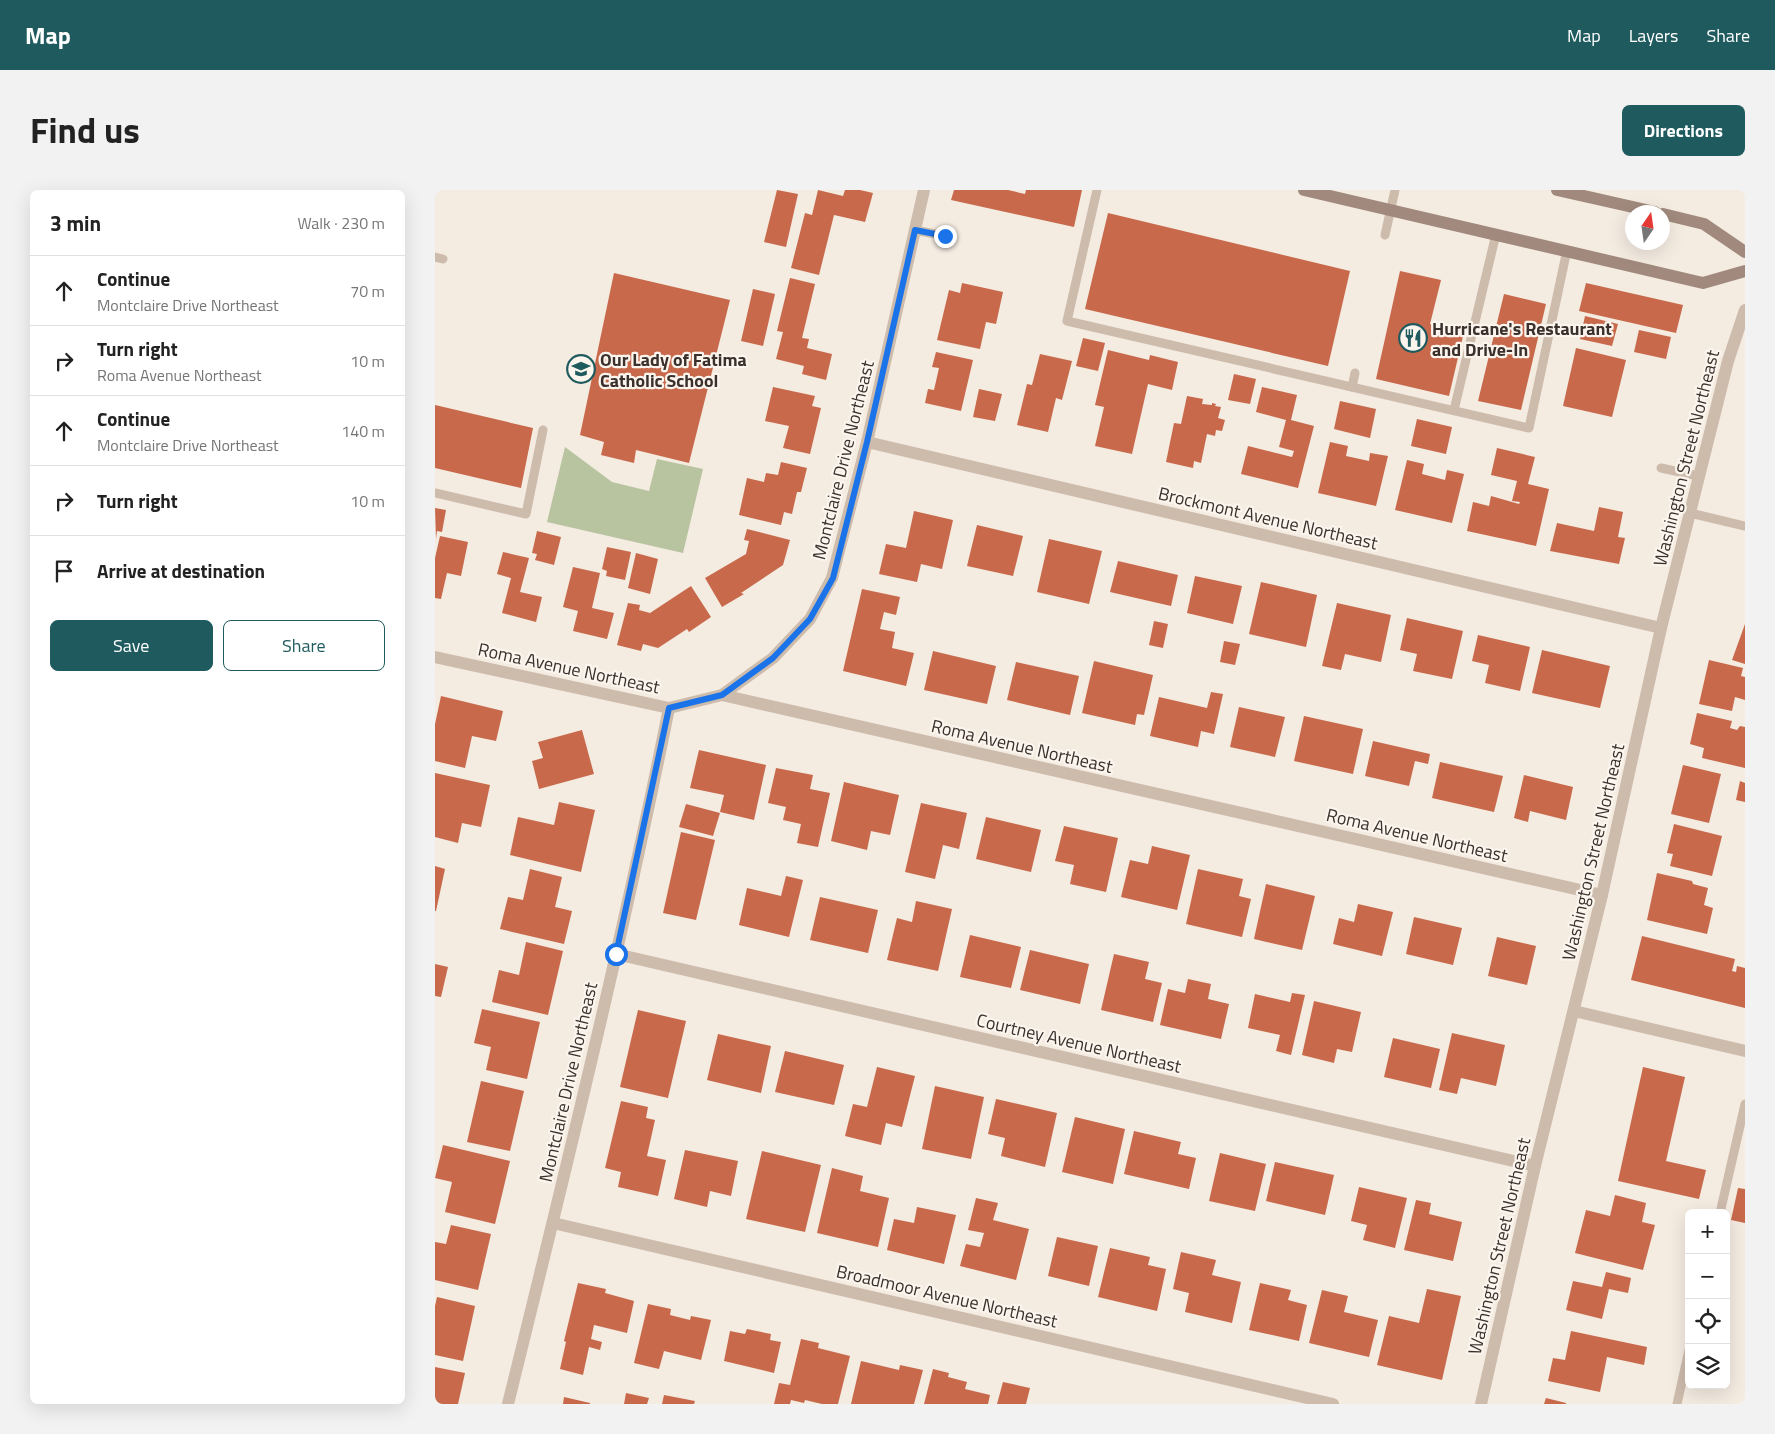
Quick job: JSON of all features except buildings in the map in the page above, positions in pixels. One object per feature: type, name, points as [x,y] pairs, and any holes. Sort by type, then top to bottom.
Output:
[{"type":"main road","points":[[1304,190],[1703,283],[1745,270]]},
{"type":"main road","points":[[1557,190],[1578,192],[1628,205]]},
{"type":"main road","points":[[1670,216],[1705,224],[1745,252]]},
{"type":"street","name":"Montclaire Drive Northeast","points":[[722,695],[773,658],[810,619],[833,578],[867,442],[924,190]]},
{"type":"street","name":"Washington Street Northeast","points":[[1481,1404],[1535,1166],[1602,895],[1661,628],[1728,361],[1745,310]]},
{"type":"street","name":"Brockmont Avenue Northeast","points":[[867,442],[1661,628]]},
{"type":"street","name":"Roma Avenue Northeast","points":[[435,656],[669,708],[722,695],[1602,895]]},
{"type":"street","name":"Montclaire Drive Northeast","points":[[508,1404],[553,1223],[616,954],[669,708]]},
{"type":"street","name":"Courtney Avenue Northeast","points":[[616,954],[1535,1166]]},
{"type":"street","points":[[1574,1011],[1745,1051]]},
{"type":"street","name":"Broadmoor Avenue Northeast","points":[[553,1223],[1333,1404]]},
{"type":"lane","points":[[1097,190],[1067,321],[1529,428],[1567,250]]},
{"type":"lane","points":[[1385,235],[1395,190]]},
{"type":"lane","points":[[915,230],[945,236]]},
{"type":"lane","points":[[1454,410],[1496,234]]},
{"type":"lane","points":[[1352,387],[1355,373]]},
{"type":"lane","points":[[435,493],[526,514],[543,430]]},
{"type":"lane","points":[[1661,468],[1698,476]]},
{"type":"lane","points":[[1690,513],[1745,526]]},
{"type":"lane","points":[[1721,1209],[1745,1104]]},
{"type":"lane","points":[[1677,1404],[1685,1368]]},
{"type":"green space","points":[[565,447],[612,482],[649,491],[657,459],[703,469],[683,553],[547,522]]},
{"type":"place","name":"Hurricane's Restaurant and Drive-In","points":[[1413,338]]},
{"type":"place","name":"Our Lady of Fatima Catholic School","points":[[581,369]]},
{"type":"route","points":[[616,954],[669,708],[722,695],[773,658],[810,619],[833,578],[867,442],[915,230],[945,236]]}]
